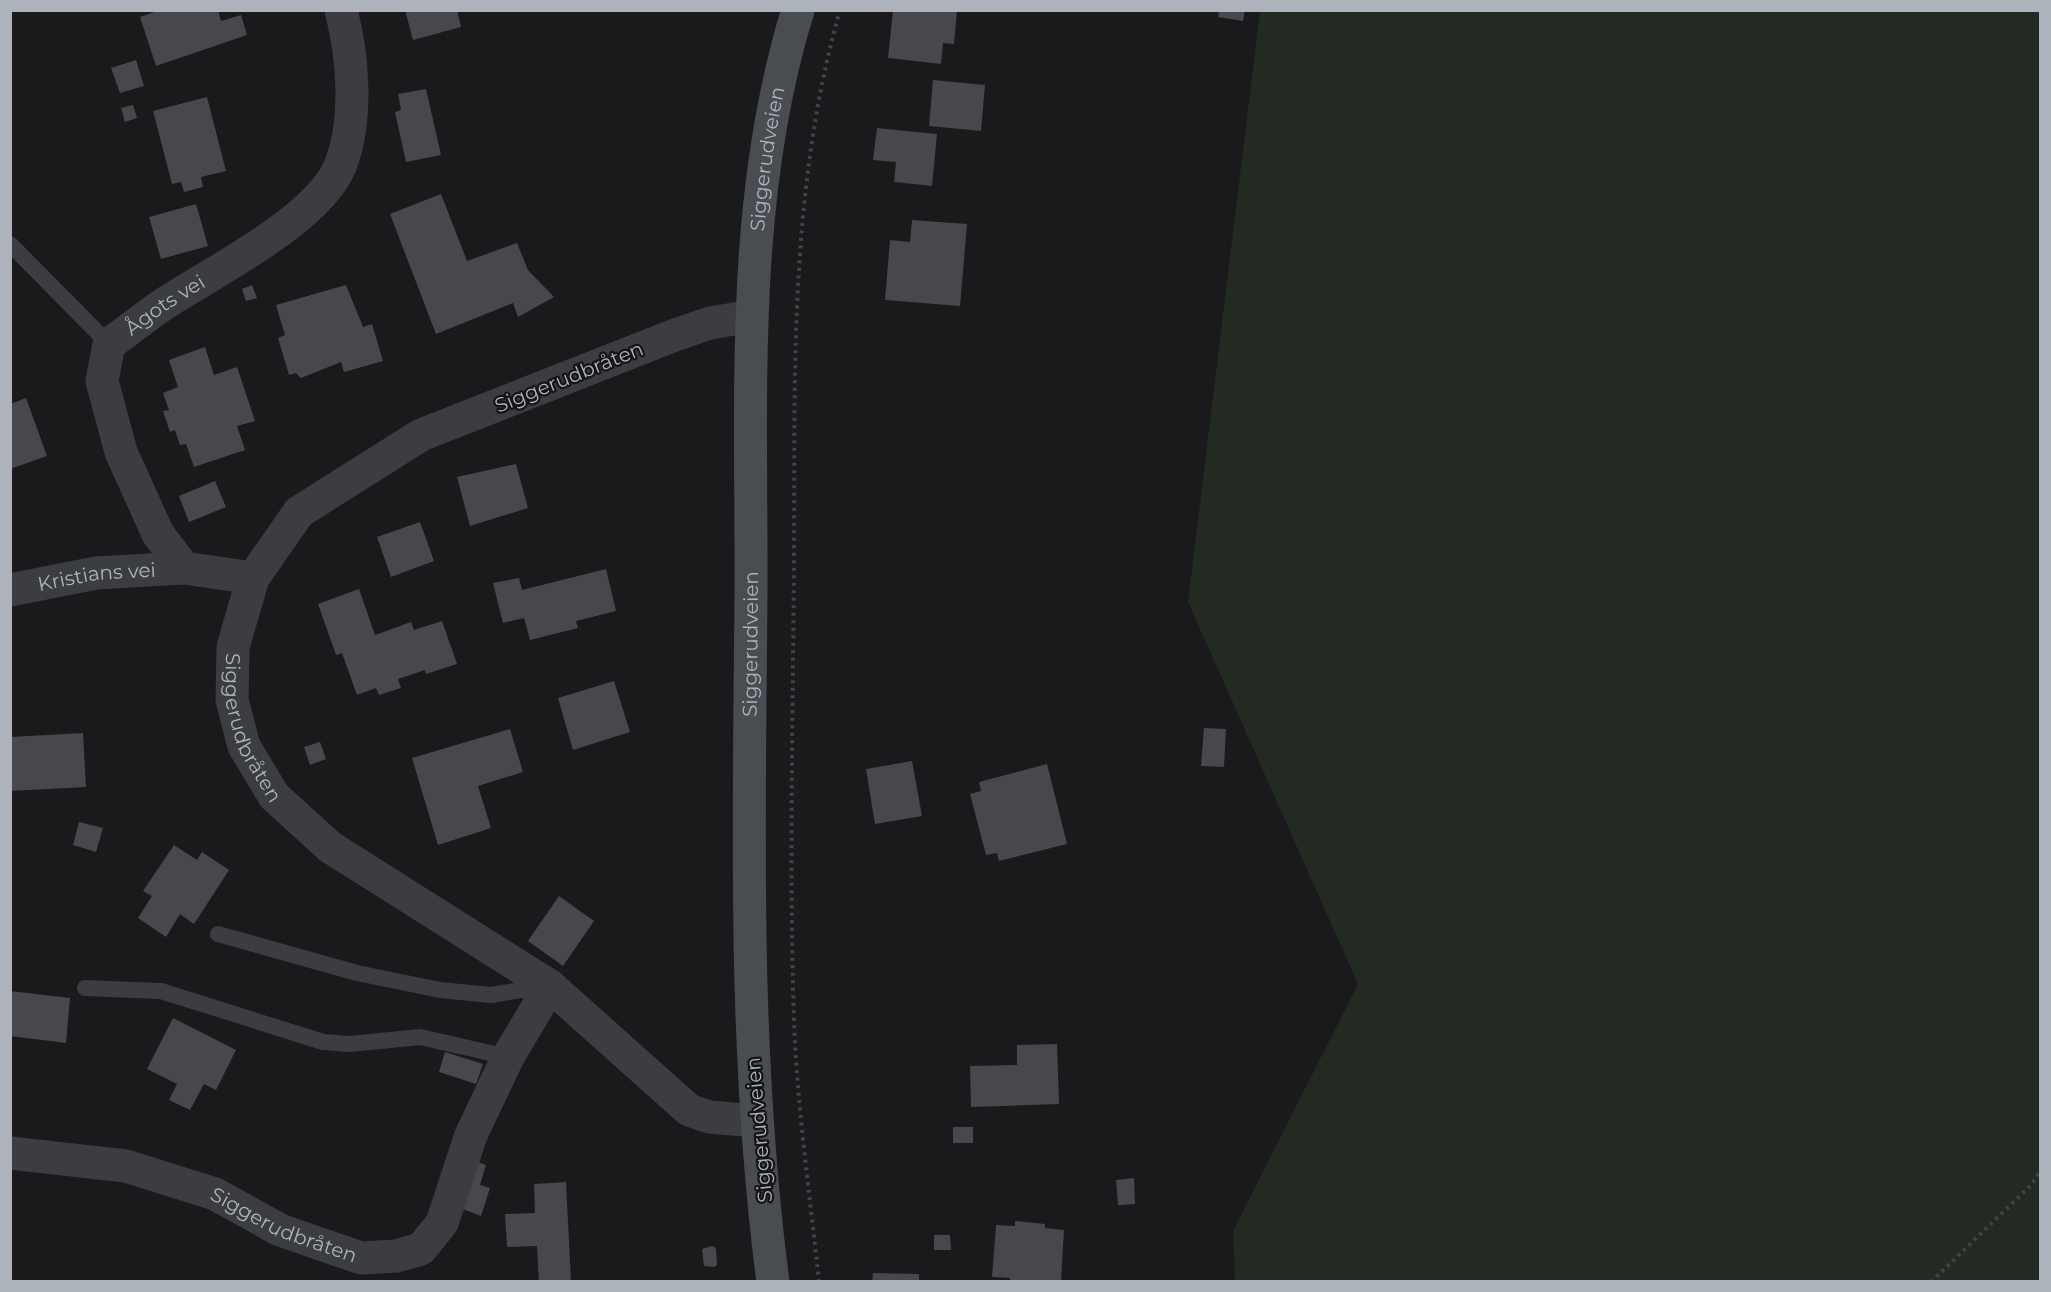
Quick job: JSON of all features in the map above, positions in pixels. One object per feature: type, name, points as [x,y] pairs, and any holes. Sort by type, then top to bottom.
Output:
[{"type":"main road","name":"Siggerudveien","points":[[773,1281],[756,1121],[751,1023],[749,905],[752,316],[761,184],[779,81],[798,10]]},
{"type":"street","name":"Ågots vei","points":[[184,568],[158,534],[122,452],[102,381],[109,344],[164,304],[239,259],[316,202],[341,164],[351,117],[349,39],[341,10]]},
{"type":"street","name":"Siggerudbråten","points":[[752,316],[710,323],[675,335],[421,435],[299,512],[253,578],[233,647],[232,700],[243,746],[274,796],[330,847],[550,986],[689,1110],[709,1117],[756,1121]]},
{"type":"street","points":[[184,568],[253,578]]},
{"type":"street","name":"Kristians vei","points":[[10,590],[96,573],[184,568]]},
{"type":"street","name":"Siggerudbråten","points":[[10,1153],[126,1166],[215,1194],[280,1230],[361,1258],[396,1256],[421,1249],[442,1223],[471,1135],[508,1057],[550,986]]},
{"type":"lane","points":[[10,244],[109,344]]},
{"type":"lane","points":[[218,934],[357,973],[440,990],[491,994],[550,986]]},
{"type":"lane","points":[[85,988],[161,991],[323,1042],[350,1044],[420,1037],[508,1057]]},
{"type":"path","points":[[819,1281],[794,1022],[792,805],[795,317],[810,142],[840,10]]},
{"type":"path","points":[[1931,1281],[2031,1185],[2040,1173]]},
{"type":"shaded area","points":[[1260,11],[2040,11],[2040,1281],[1235,1281],[1233,1231],[1358,984],[1188,602]]},
{"type":"building","points":[[160,10],[218,10],[221,21],[241,15],[247,35],[156,66],[140,17]]},
{"type":"building","points":[[405,10],[457,10],[461,27],[413,40]]},
{"type":"building","points":[[893,10],[957,10],[954,44],[943,43],[941,64],[888,58]]},
{"type":"building","points":[[1219,10],[1245,10],[1243,21],[1218,17]]},
{"type":"building","points":[[136,60],[144,86],[120,93],[111,68]]},
{"type":"building","points":[[933,80],[985,85],[981,131],[929,126]]},
{"type":"building","points":[[426,89],[441,155],[406,162],[395,112],[401,110],[398,94]]},
{"type":"building","points":[[207,97],[226,171],[201,177],[203,187],[184,192],[181,182],[172,184],[153,111]]},
{"type":"building","points":[[133,105],[137,118],[125,122],[121,108]]},
{"type":"building","points":[[877,128],[937,134],[932,186],[894,182],[896,162],[873,160]]},
{"type":"building","points":[[441,194],[467,261],[517,243],[528,270],[554,297],[518,317],[513,303],[436,334],[390,214]]},
{"type":"building","points":[[196,204],[208,246],[161,259],[149,217]]},
{"type":"building","points":[[912,220],[967,224],[960,306],[885,300],[890,240],[910,242]]},
{"type":"building","points":[[252,285],[257,298],[246,301],[242,289]]},
{"type":"building","points":[[346,285],[363,327],[372,324],[383,361],[344,372],[341,362],[301,378],[296,373],[289,375],[278,338],[285,335],[276,305]]},
{"type":"building","points":[[205,347],[214,375],[237,367],[255,421],[237,426],[245,450],[194,467],[186,444],[180,445],[175,430],[170,432],[163,411],[169,410],[163,393],[178,387],[169,360]]},
{"type":"building","points":[[26,398],[47,456],[10,469],[10,404]]},
{"type":"building","points":[[516,464],[528,508],[470,526],[457,477]]},
{"type":"building","points":[[215,481],[226,507],[189,522],[179,496]]},
{"type":"building","points":[[420,522],[434,561],[391,577],[377,537]]},
{"type":"building","points":[[606,569],[616,611],[576,621],[578,628],[530,640],[524,618],[503,623],[493,583],[519,578],[522,590]]},
{"type":"building","points":[[359,589],[375,635],[411,622],[414,630],[442,621],[457,664],[426,674],[425,670],[398,679],[401,688],[379,695],[376,688],[357,695],[342,653],[336,655],[318,604]]},
{"type":"building","points":[[614,681],[630,732],[573,750],[558,698]]},
{"type":"building","points":[[1204,728],[1226,729],[1224,767],[1201,766]]},
{"type":"building","points":[[510,729],[523,772],[478,786],[491,828],[438,845],[412,758]]},
{"type":"building","points":[[83,733],[86,787],[10,791],[10,737]]},
{"type":"building","points":[[320,742],[326,759],[310,765],[304,747]]},
{"type":"building","points":[[912,761],[922,816],[875,824],[866,769]]},
{"type":"building","points":[[1047,764],[1067,844],[999,861],[997,853],[986,855],[970,794],[981,791],[979,782]]},
{"type":"building","points":[[79,822],[103,828],[96,852],[73,845]]},
{"type":"building","points":[[174,845],[197,860],[202,852],[229,870],[194,924],[180,914],[166,937],[138,918],[152,896],[143,891]]},
{"type":"building","points":[[559,896],[594,921],[563,966],[528,941]]},
{"type":"building","points":[[10,991],[70,998],[66,1043],[10,1036]]},
{"type":"building","points":[[173,1018],[236,1050],[216,1090],[204,1084],[190,1110],[169,1100],[177,1084],[147,1069]]},
{"type":"building","points":[[1057,1044],[1059,1104],[971,1107],[970,1066],[1017,1065],[1017,1045]]},
{"type":"building","points":[[445,1052],[483,1064],[476,1084],[439,1072]]},
{"type":"building","points":[[953,1127],[973,1127],[973,1143],[953,1143]]},
{"type":"building","points":[[477,1162],[486,1165],[480,1185],[490,1188],[481,1216],[463,1209]]},
{"type":"building","points":[[1134,1178],[1135,1204],[1118,1205],[1116,1180]]},
{"type":"building","points":[[566,1182],[571,1282],[539,1282],[537,1246],[507,1247],[505,1214],[535,1213],[534,1184]]},
{"type":"building","points":[[1015,1221],[1045,1224],[1045,1228],[1064,1230],[1061,1281],[1010,1282],[1010,1278],[992,1277],[996,1225],[1015,1226]]},
{"type":"building","points":[[934,1235],[950,1235],[951,1250],[934,1250]]},
{"type":"building","points":[[712,1246],[716,1248],[717,1265],[704,1266],[702,1249]]},
{"type":"building","points":[[873,1273],[919,1274],[919,1282],[872,1282]]}]
